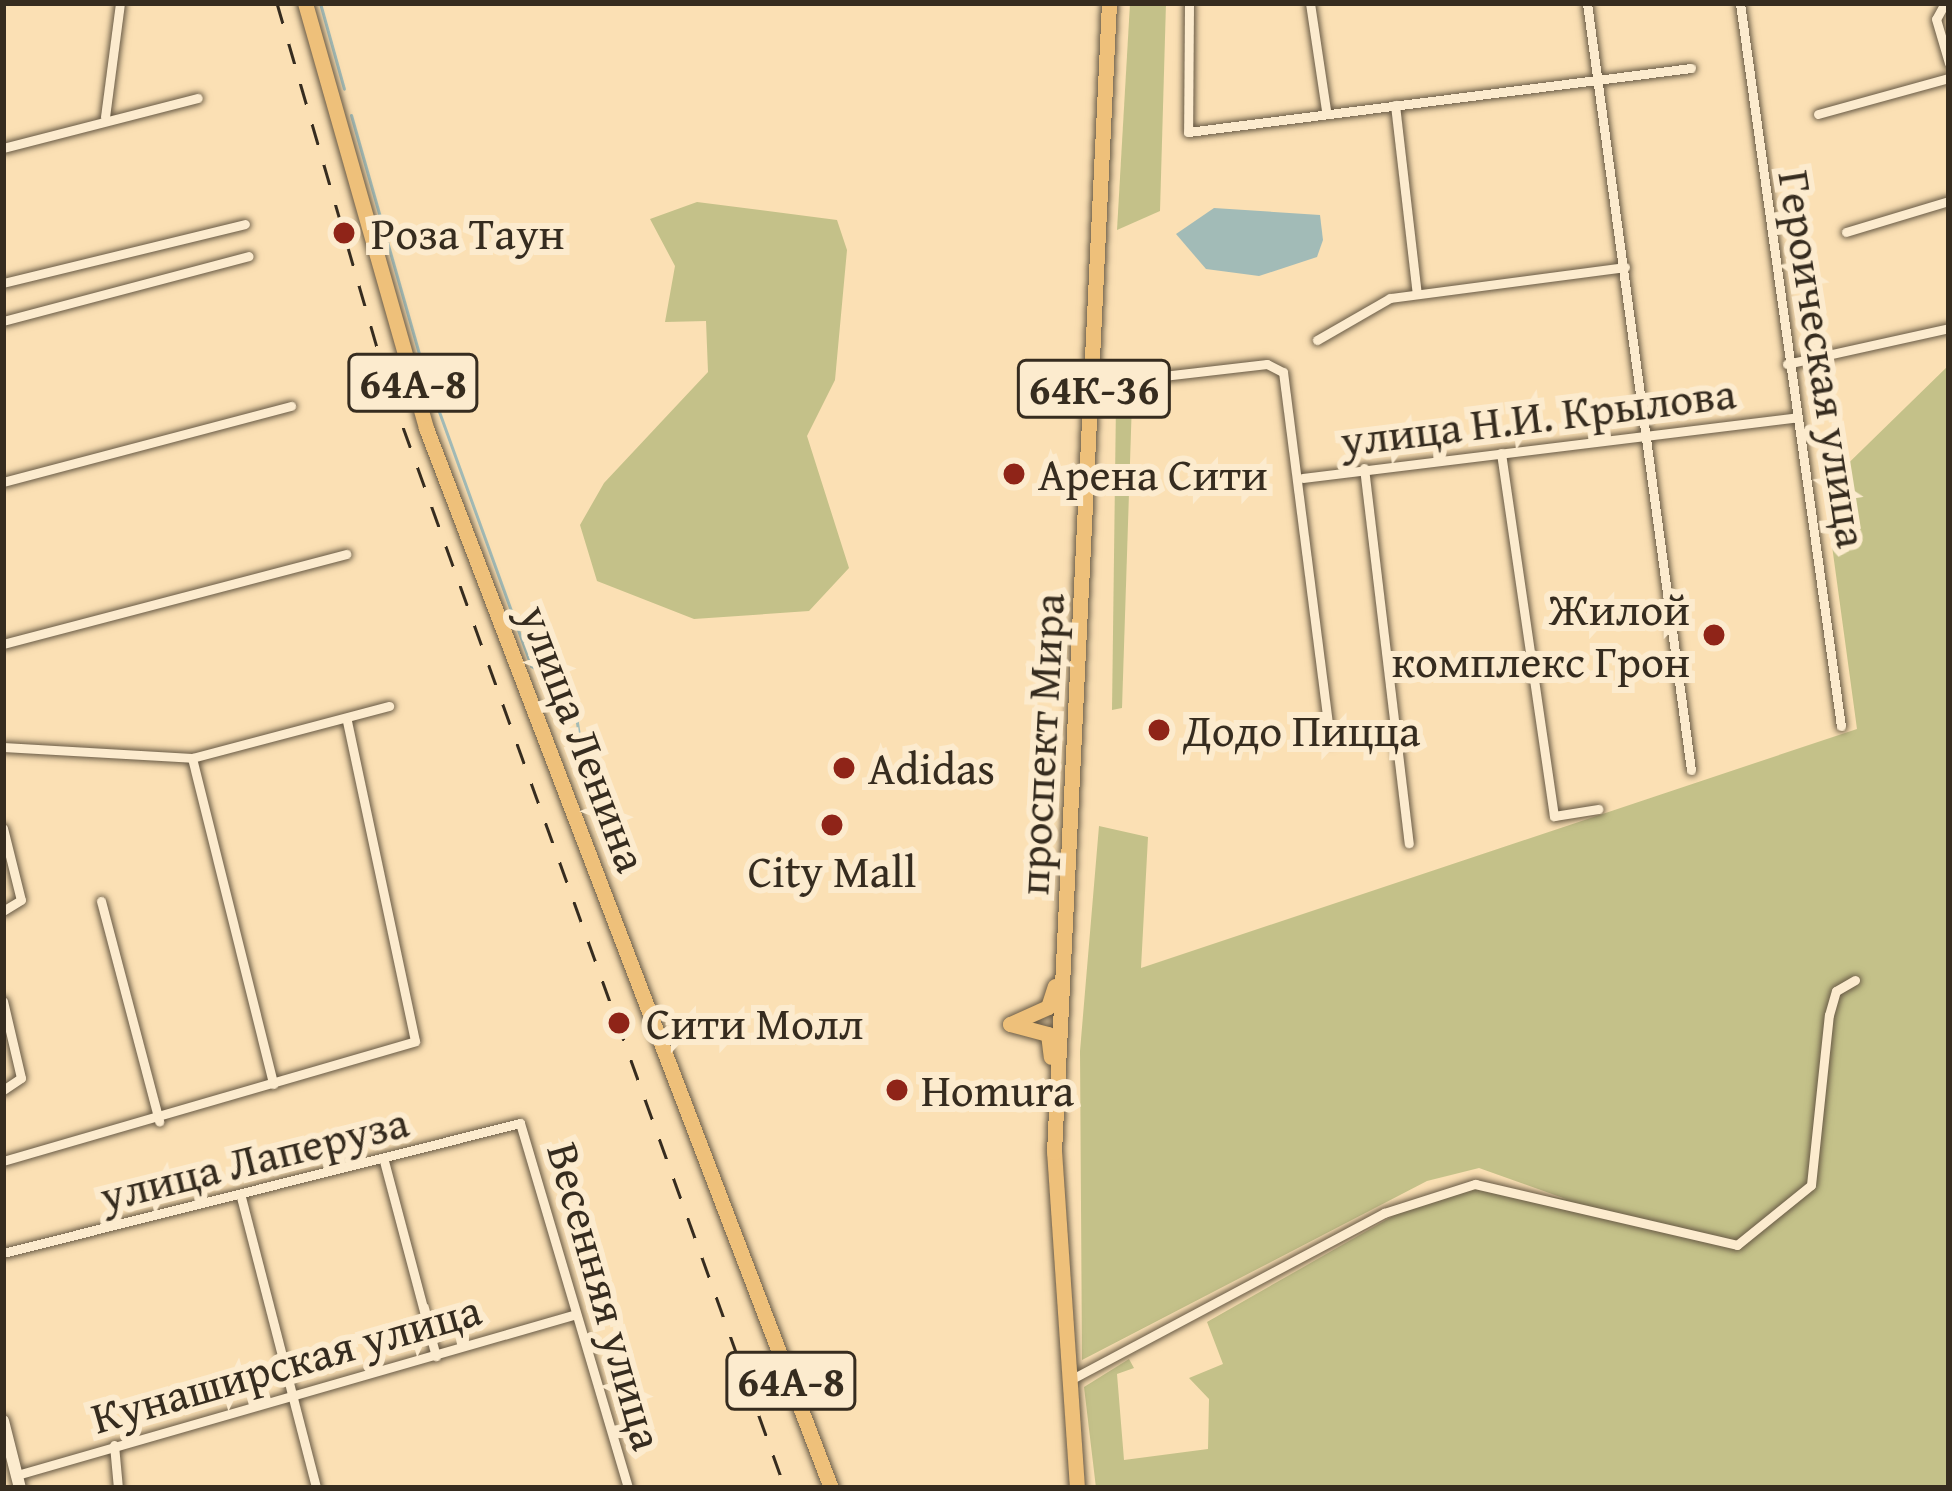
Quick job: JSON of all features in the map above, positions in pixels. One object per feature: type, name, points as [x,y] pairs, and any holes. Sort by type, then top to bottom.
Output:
[{"type":"main road","name":"улица Ленина","points":[[305,3],[426,428],[831,1488]]},
{"type":"main road","name":"проспект Мира","points":[[1077,1488],[1065,1382],[1056,1099],[1094,384],[1106,3]]},
{"type":"main road","points":[[1007,1025],[1048,1007],[1065,937]]},
{"type":"main road","points":[[1007,1025],[1060,1018]]},
{"type":"main road","points":[[1007,1025],[1048,1034],[1056,1099]]},
{"type":"street","points":[[105,117],[120,3]]},
{"type":"street","points":[[1189,3],[1188,132],[1326,110],[1691,68]]},
{"type":"street","points":[[1310,3],[1326,110]]},
{"type":"street","points":[[1587,3],[1654,437],[1691,770]]},
{"type":"street","name":"Героическая улица","points":[[1740,3],[1840,726]]},
{"type":"street","points":[[1945,3],[1936,19],[1949,63]]},
{"type":"street","points":[[1818,114],[1949,78]]},
{"type":"street","points":[[3,148],[105,117],[198,98]]},
{"type":"street","points":[[1395,105],[1417,294]]},
{"type":"street","points":[[1846,232],[1949,201]]},
{"type":"street","points":[[3,284],[245,224]]},
{"type":"street","points":[[3,321],[249,256]]},
{"type":"street","points":[[1317,340],[1417,294],[1625,267]]},
{"type":"street","points":[[1787,364],[1949,328]]},
{"type":"street","name":"улица Н.И. Крылова","points":[[1094,384],[1275,364],[1303,478],[1796,418]]},
{"type":"street","points":[[3,482],[291,406]]},
{"type":"street","points":[[1501,453],[1554,816],[1598,808]]},
{"type":"street","points":[[1364,468],[1409,843]]},
{"type":"street","points":[[1303,478],[1330,740]]},
{"type":"street","points":[[3,644],[346,554]]},
{"type":"street","points":[[3,747],[192,758],[389,706]]},
{"type":"street","points":[[3,1161],[159,1121],[415,1041],[347,720]]},
{"type":"street","points":[[192,758],[273,1084]]},
{"type":"street","points":[[3,828],[21,900],[3,911]]},
{"type":"street","points":[[101,901],[159,1121]]},
{"type":"street","points":[[1065,1382],[1384,1213],[1475,1184],[1737,1245],[1811,1185],[1829,1015],[1855,980]]},
{"type":"street","points":[[3,1001],[21,1078],[3,1090]]},
{"type":"street","name":"улица Лаперуза","points":[[3,1253],[241,1197],[520,1123]]},
{"type":"street","name":"Весенняя улица","points":[[520,1123],[573,1315],[628,1488]]},
{"type":"street","points":[[384,1161],[436,1355]]},
{"type":"street","points":[[241,1197],[316,1488]]},
{"type":"street","name":"Кунаширская улица","points":[[19,1482],[114,1445],[573,1315]]},
{"type":"street","points":[[3,1421],[19,1482]]},
{"type":"street","points":[[114,1445],[118,1488]]},
{"type":"shaded area","points":[[1130,3],[1166,3],[1160,211],[1117,230]]},
{"type":"shaded area","points":[[697,202],[837,220],[847,250],[835,380],[807,436],[849,568],[809,611],[694,619],[597,581],[580,525],[604,483],[708,372],[706,321],[665,322],[675,266],[650,219]]},
{"type":"shaded area","points":[[1949,365],[1949,1488],[1096,1488],[1084,1387],[1129,1359],[1134,1368],[1117,1374],[1124,1460],[1208,1449],[1209,1399],[1189,1378],[1223,1364],[1207,1322],[1414,1204],[1474,1185],[1566,1199],[1479,1168],[1427,1181],[1082,1360],[1080,1051],[1099,826],[1148,837],[1141,968],[1857,729],[1824,487]]},
{"type":"shaded area","points":[[1132,401],[1122,708],[1112,710],[1116,402]]},
{"type":"water","points":[[1214,208],[1320,215],[1323,240],[1317,257],[1259,276],[1206,269],[1176,234]]},
{"type":"waterway","points":[[320,3],[344,89]]},
{"type":"waterway","points":[[351,115],[425,374]]},
{"type":"waterway","points":[[433,395],[531,666],[569,687]]},
{"type":"waterway","points":[[575,710],[579,735]]},
{"type":"railway","points":[[277,3],[389,388],[785,1488]]},
{"type":"place","name":"Роза Таун","points":[[344,233]]},
{"type":"place","name":"Арена Сити","points":[[1014,474]]},
{"type":"place","name":"Жилой комплекс Грон","points":[[1714,635]]},
{"type":"place","name":"Додо Пицца","points":[[1159,730]]},
{"type":"place","name":"Adidas","points":[[844,768]]},
{"type":"place","name":"City Mall","points":[[832,825]]},
{"type":"place","name":"Сити Молл","points":[[619,1023]]},
{"type":"place","name":"Homura","points":[[897,1090]]}]
